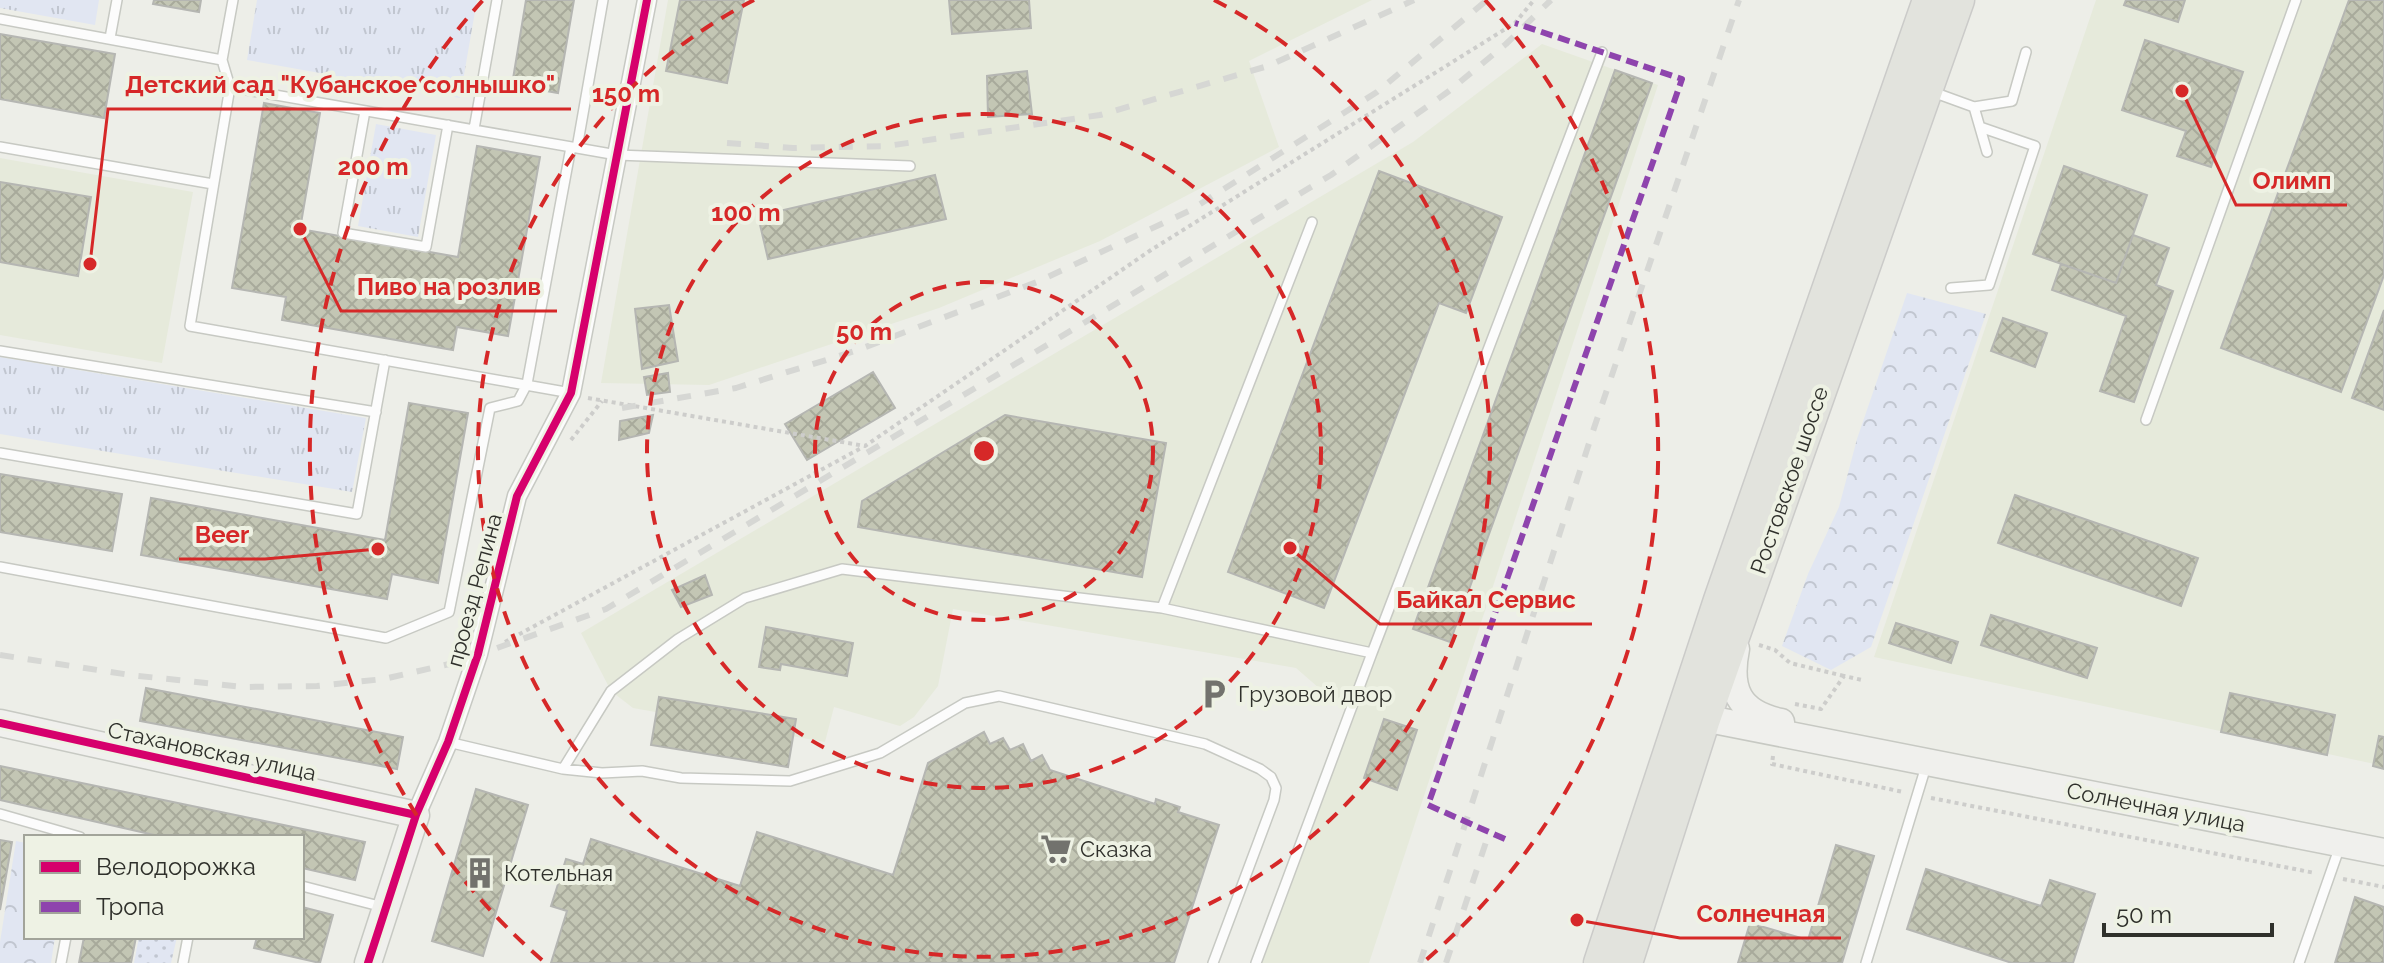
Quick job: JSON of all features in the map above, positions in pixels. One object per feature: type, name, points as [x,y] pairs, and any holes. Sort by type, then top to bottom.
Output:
[{"type":"main road","name":"Ростовское шоссе","points":[[1599,963],[1692,716],[1928,0]]},
{"type":"main road","name":"Ростовское шоссе","points":[[1627,963],[1692,716],[1744,608],[1959,0]]},
{"type":"main road","name":"Солнечная улица","points":[[1744,608],[1732,681],[1739,699],[1752,712],[1762,718],[1922,754],[1927,763]]},
{"type":"main road","name":"Солнечная улица","points":[[1692,716],[2384,852]]},
{"type":"main road","name":"Стахановская улица","points":[[0,723],[416,815]]},
{"type":"main road","points":[[368,963],[416,815]]},
{"type":"street","name":"проезд Репина","points":[[416,815],[448,742],[478,654],[517,496],[571,393],[647,0]]},
{"type":"lane","points":[[110,38],[117,0]]},
{"type":"lane","points":[[233,0],[222,60],[230,87],[190,326],[571,393]]},
{"type":"lane","points":[[474,129],[497,0]]},
{"type":"lane","points":[[0,567],[386,638],[449,612],[490,408],[518,401],[527,384],[603,0]]},
{"type":"lane","points":[[2146,420],[2296,0]]},
{"type":"lane","points":[[0,19],[222,60]]},
{"type":"lane","points":[[1256,963],[1602,52]]},
{"type":"lane","points":[[1927,90],[1974,107],[2012,101],[2026,52]]},
{"type":"lane","points":[[230,87],[617,155],[910,166]]},
{"type":"lane","points":[[1974,107],[1987,152]]},
{"type":"lane","points":[[365,111],[343,233],[426,247],[448,125]]},
{"type":"lane","points":[[1951,288],[1989,285],[2035,146],[1980,127]]},
{"type":"lane","points":[[0,147],[213,184]]},
{"type":"lane","points":[[1162,608],[1312,222]]},
{"type":"lane","points":[[0,351],[376,412]]},
{"type":"lane","points":[[0,453],[357,514],[385,360]]},
{"type":"lane","points":[[563,769],[611,691],[678,639],[745,598],[842,569],[1162,608],[1372,653]]},
{"type":"lane","points":[[448,742],[563,769],[602,773],[642,771],[681,778],[790,781],[880,753],[965,703],[999,696],[1205,744],[1260,769],[1271,777],[1276,788],[1213,963]]},
{"type":"lane","points":[[1866,963],[1927,763]]},
{"type":"lane","points":[[0,814],[73,835]]},
{"type":"lane","points":[[2299,963],[2341,843]]},
{"type":"lane","points":[[304,887],[386,908]]},
{"type":"lane","points":[[61,963],[66,939]]},
{"type":"lane","points":[[183,963],[188,939]]},
{"type":"path","points":[[505,642],[865,446],[1151,250],[1515,23],[1534,0]]},
{"type":"path","points":[[571,393],[865,446]]},
{"type":"path","points":[[568,444],[602,401]]},
{"type":"path","points":[[1759,645],[1775,650],[1790,663],[1844,676]]},
{"type":"shaded area","points":[[668,0],[1372,0],[1249,61],[1279,147],[1100,241],[939,308],[709,385],[601,383]]},
{"type":"shaded area","points":[[2096,0],[2384,0],[2384,766],[1874,657]]},
{"type":"shaded area","points":[[1542,44],[1658,85],[1369,963],[1262,963],[1357,709],[1327,695],[1296,668],[953,609],[938,686],[914,717],[900,726],[834,707],[825,742],[633,708],[611,691],[581,633],[1413,142]]},
{"type":"shaded area","points":[[0,158],[193,192],[162,363],[0,335]]},
{"type":"green space","points":[[0,0],[99,0],[95,25],[0,8]]},
{"type":"green space","points":[[257,0],[477,0],[460,98],[247,60]]},
{"type":"green space","points":[[376,124],[436,135],[418,237],[358,226]]},
{"type":"green space","points":[[1907,293],[1986,314],[1871,647],[1831,670],[1782,646],[1808,574],[1839,507],[1857,439]]},
{"type":"green space","points":[[0,357],[366,418],[352,492],[0,434]]},
{"type":"green space","points":[[16,841],[24,843],[24,939],[55,939],[51,963],[0,963],[0,942]]},
{"type":"green space","points":[[139,939],[177,939],[171,963],[134,963]]},
{"type":"building","points":[[154,0],[201,0],[199,12],[153,4]]},
{"type":"building","points":[[526,0],[574,0],[558,93],[512,85]]},
{"type":"building","points":[[680,0],[744,0],[727,83],[666,71]]},
{"type":"building","points":[[949,0],[1029,0],[1031,28],[952,34]]},
{"type":"building","points":[[2126,0],[2185,0],[2178,22],[2124,5]]},
{"type":"building","points":[[2349,0],[2384,0],[2384,275],[2341,392],[2221,348]]},
{"type":"building","points":[[0,34],[115,54],[104,118],[0,99]]},
{"type":"building","points":[[2145,40],[2243,72],[2211,167],[2177,156],[2186,131],[2122,110]]},
{"type":"building","points":[[1615,70],[1652,83],[1450,642],[1413,629]]},
{"type":"building","points":[[1027,71],[1032,114],[988,117],[987,76]]},
{"type":"building","points":[[264,103],[320,113],[300,229],[458,257],[477,146],[540,157],[508,336],[457,327],[453,350],[282,320],[286,297],[232,288]]},
{"type":"building","points":[[2064,166],[2147,195],[2116,283],[2033,254]]},
{"type":"building","points":[[1379,171],[1502,217],[1466,313],[1439,303],[1324,608],[1228,572]]},
{"type":"building","points":[[935,175],[946,219],[768,259],[758,216]]},
{"type":"building","points":[[0,182],[91,197],[78,276],[0,262]]},
{"type":"building","points":[[2133,235],[2169,248],[2156,285],[2173,291],[2134,402],[2100,391],[2126,316],[2052,290],[2061,264],[2116,283]]},
{"type":"building","points":[[669,305],[678,361],[642,369],[635,309]]},
{"type":"building","points":[[2384,310],[2384,410],[2352,398]]},
{"type":"building","points":[[2003,318],[2047,333],[2035,367],[1991,351]]},
{"type":"building","points":[[873,372],[895,408],[807,460],[785,424]]},
{"type":"building","points":[[668,373],[670,392],[647,395],[644,377]]},
{"type":"building","points":[[409,403],[468,413],[438,583],[392,574],[387,599],[141,555],[151,498],[385,540]]},
{"type":"building","points":[[653,415],[649,433],[619,440],[620,421]]},
{"type":"building","points":[[1005,415],[1166,443],[1142,577],[858,527],[862,501]]},
{"type":"building","points":[[0,474],[122,494],[112,551],[0,532]]},
{"type":"building","points":[[2015,495],[2198,558],[2181,606],[1998,543]]},
{"type":"building","points":[[705,575],[712,595],[681,607],[672,590]]},
{"type":"building","points":[[1991,615],[2097,648],[2087,678],[1981,645]]},
{"type":"building","points":[[1896,623],[1958,642],[1951,663],[1889,643]]},
{"type":"building","points":[[766,627],[853,643],[847,676],[781,664],[780,670],[759,667]]},
{"type":"building","points":[[146,688],[403,737],[397,769],[140,721]]},
{"type":"building","points":[[2230,693],[2335,715],[2327,755],[2221,732]]},
{"type":"building","points":[[659,697],[796,719],[788,767],[651,745]]},
{"type":"building","points":[[1384,719],[1417,730],[1397,790],[1364,778]]},
{"type":"building","name":"Сказка","points":[[984,732],[990,744],[1003,738],[1010,750],[1023,744],[1031,761],[1042,755],[1050,770],[1155,804],[1156,799],[1180,807],[1178,812],[1219,825],[1174,963],[551,963],[567,911],[551,906],[566,859],[583,864],[591,839],[740,886],[757,832],[893,875],[928,763]]},
{"type":"building","points":[[2379,736],[2384,737],[2384,769],[2373,766]]},
{"type":"building","points":[[0,766],[365,842],[355,880],[304,868],[304,835],[154,835],[0,800]]},
{"type":"building","name":"Котельная","points":[[476,789],[528,805],[483,956],[432,941]]},
{"type":"building","points":[[0,840],[12,842],[0,910]]},
{"type":"building","points":[[1836,845],[1874,856],[1842,963],[1738,963],[1750,923],[1808,940]]},
{"type":"building","points":[[1926,869],[2041,906],[2050,880],[2095,894],[2073,963],[2012,963],[1907,929]]},
{"type":"building","points":[[2355,897],[2384,907],[2384,963],[2335,963]]},
{"type":"building","points":[[304,908],[333,915],[320,963],[254,948],[256,939],[304,939]]},
{"type":"building","points":[[84,939],[136,939],[131,963],[79,963]]},
{"type":"railway","points":[[727,143],[793,148],[887,146],[1100,115],[1268,66],[1414,0]]},
{"type":"railway","points":[[622,408],[736,388],[855,351],[1037,282],[1189,211],[1377,92],[1487,0]]},
{"type":"railway","points":[[0,655],[130,675],[243,687],[317,686],[384,679],[458,662],[606,609],[1331,175],[1449,91],[1506,44],[1551,0]]},
{"type":"railway","points":[[1420,963],[1594,428],[1739,0]]},
{"type":"railway","points":[[1446,963],[1486,842]]},
{"type":"marked path","points":[[1505,839],[1428,805],[1682,79],[1515,23]]},
{"type":"cycle path","points":[[368,963],[416,815],[448,742],[478,654],[517,496],[571,393],[647,0]]},
{"type":"cycle path","points":[[0,723],[416,815]]},
{"type":"place","name":"Олимп","points":[[2182,91]]},
{"type":"place","name":"Пиво на розлив","points":[[300,229]]},
{"type":"place","name":"Детский сад \"Кубанское солнышко\"","points":[[90,264]]},
{"type":"place","name":"Байкал Сервис","points":[[1290,548]]},
{"type":"place","name":"Beer","points":[[378,549]]},
{"type":"place","name":"Грузовой двор","points":[[1214,694]]},
{"type":"place","name":"Сказка","points":[[1056,849]]},
{"type":"place","name":"Котельная","points":[[480,873]]},
{"type":"place","name":"Солнечная","points":[[1577,920]]}]
